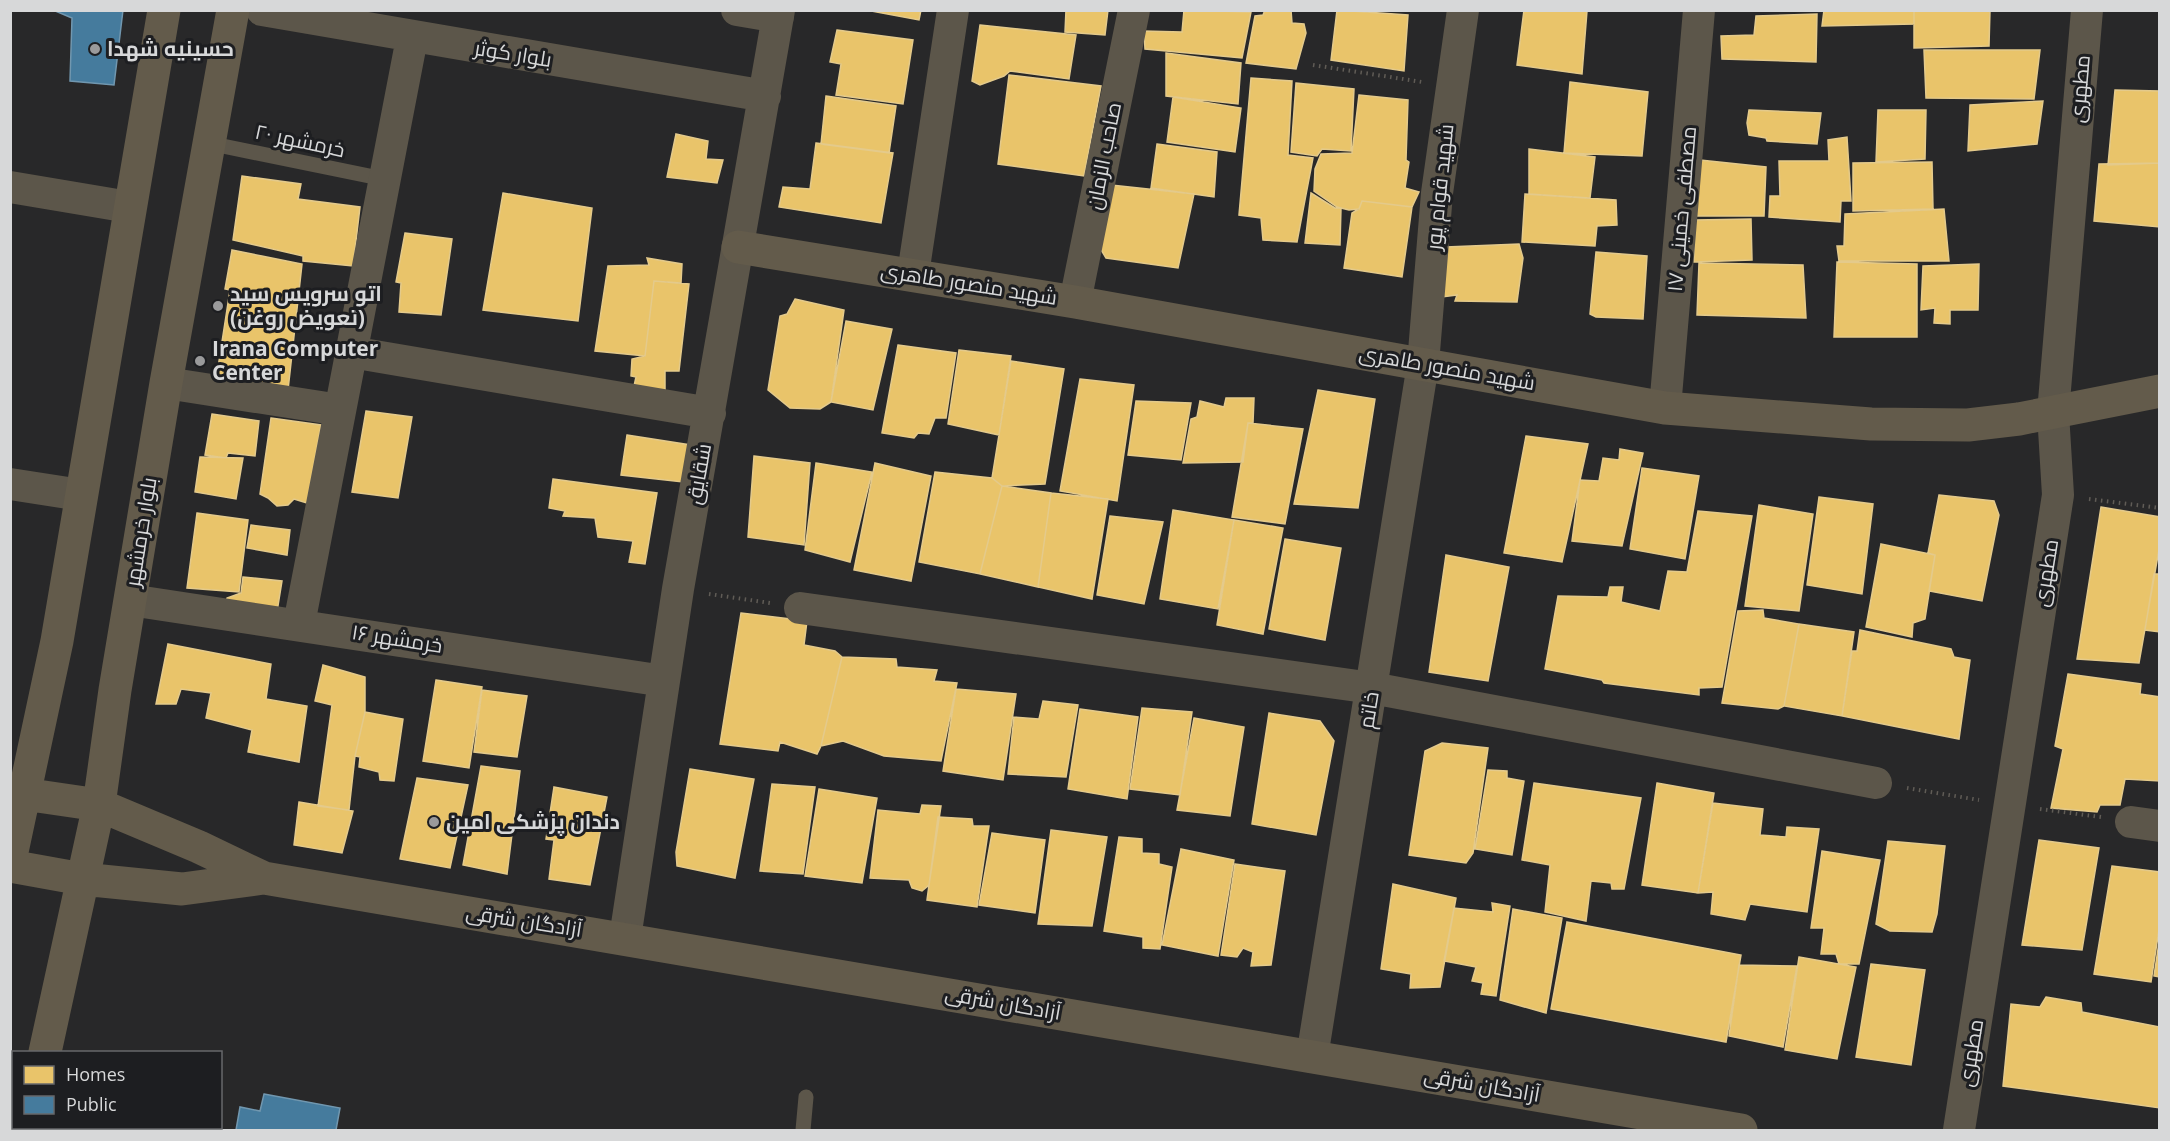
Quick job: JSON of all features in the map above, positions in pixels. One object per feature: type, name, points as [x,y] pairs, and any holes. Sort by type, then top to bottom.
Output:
[{"type":"main road","points":[[10,861],[18,793],[57,641],[164,10]]},
{"type":"main road","name":"بلوار خرمشهر","points":[[45,1051],[99,805],[166,383],[233,10]]},
{"type":"main road","name":"شهید منصور طاهری","points":[[738,247],[1075,302],[1665,408],[1871,424],[1968,425],[2053,413],[2160,391]]},
{"type":"main road","points":[[18,793],[99,805],[264,878]]},
{"type":"main road","points":[[10,866],[82,879],[182,888],[264,878]]},
{"type":"main road","name":"آزادگان شرقی","points":[[264,878],[625,938],[1741,1131]]},
{"type":"street","name":"بلوار کوثر","points":[[262,10],[412,38],[765,96]]},
{"type":"street","points":[[738,10],[778,14]]},
{"type":"street","points":[[913,274],[953,10]]},
{"type":"street","name":"صاحب الزمان","points":[[1075,302],[1134,10]]},
{"type":"street","name":"شهید قوام پور","points":[[1423,364],[1437,193],[1463,10]]},
{"type":"street","name":"مصطفی خمینی ۱۷","points":[[1665,408],[1699,10]]},
{"type":"street","name":"مطهری","points":[[1959,1131],[2058,495],[2053,413],[2087,10]]},
{"type":"street","name":"شقایق","points":[[625,938],[678,589],[778,14]]},
{"type":"street","points":[[299,624],[412,38]]},
{"type":"street","points":[[10,187],[129,207]]},
{"type":"street","points":[[351,352],[710,413]]},
{"type":"street","name":"خاتم","points":[[1312,1057],[1423,364]]},
{"type":"street","points":[[166,383],[340,410]]},
{"type":"street","points":[[10,484],[81,495]]},
{"type":"street","name":"خرمشهر ۱۶","points":[[130,600],[664,681]]},
{"type":"street","points":[[800,608],[1372,688],[1876,783]]},
{"type":"lane","name":"خرمشهر ۲۰","points":[[208,143],[384,179]]},
{"type":"lane","points":[[803,1131],[806,1097]]},
{"type":"path","points":[[1313,65],[1452,87]]},
{"type":"path","points":[[2058,495],[2160,508]]},
{"type":"path","points":[[678,589],[800,608]]},
{"type":"building: Homes","points":[[866,10],[921,10],[919,20]]},
{"type":"building: Homes","points":[[1066,10],[1108,10],[1105,35],[1065,32]]},
{"type":"building: Homes","points":[[1184,10],[1251,12],[1242,58],[1145,49],[1144,31],[1182,32]]},
{"type":"building: Homes","points":[[1265,10],[1291,10],[1292,23],[1304,24],[1306,33],[1296,69],[1246,63],[1255,16],[1263,15]]},
{"type":"building: Homes","points":[[1337,10],[1408,15],[1404,71],[1331,60]]},
{"type":"building: Homes","points":[[1524,10],[1587,11],[1582,74],[1517,65]]},
{"type":"building: Homes","points":[[1824,10],[1914,10],[1914,24],[1822,26]]},
{"type":"building: Homes","points":[[1914,10],[1990,10],[1989,46],[1914,48]]},
{"type":"building: Homes","points":[[1817,14],[1816,62],[1722,59],[1721,36],[1754,35],[1756,16]]},
{"type":"building: Homes","points":[[980,25],[1076,35],[1069,79],[1010,71],[1004,76],[980,85],[972,81]]},
{"type":"building: Homes","points":[[837,30],[913,40],[903,104],[836,95],[841,64],[830,62]]},
{"type":"building: Homes","points":[[1924,50],[2040,50],[2034,99],[1926,98]]},
{"type":"building: Homes","points":[[1166,53],[1241,63],[1238,104],[1166,96]]},
{"type":"building: Homes","points":[[1009,75],[1101,86],[1084,176],[998,164]]},
{"type":"building: Homes","points":[[1251,78],[1292,81],[1288,155],[1313,158],[1297,242],[1263,240],[1261,218],[1239,215]]},
{"type":"building: Homes","points":[[1570,82],[1648,92],[1642,156],[1564,153]]},
{"type":"building: Homes","points":[[1296,83],[1354,89],[1351,151],[1322,149],[1317,156],[1291,152]]},
{"type":"building: Homes","points":[[2115,90],[2160,91],[2160,163],[2108,165]]},
{"type":"building: Homes","points":[[1359,95],[1408,100],[1406,160],[1409,162],[1405,188],[1419,192],[1412,207],[1362,201],[1359,209],[1349,210],[1337,207],[1314,191],[1315,169],[1321,154],[1352,153]]},
{"type":"building: Homes","points":[[826,96],[896,106],[889,153],[821,144]]},
{"type":"building: Homes","points":[[1173,97],[1241,108],[1235,152],[1167,142]]},
{"type":"building: Homes","points":[[2043,101],[2037,144],[1968,151],[1970,105]]},
{"type":"building: Homes","points":[[1749,110],[1821,113],[1817,144],[1767,141],[1766,138],[1749,135],[1747,123]]},
{"type":"building: Homes","points":[[1878,110],[1926,110],[1925,159],[1876,162]]},
{"type":"building: Homes","points":[[676,134],[708,141],[706,159],[723,160],[717,183],[667,177]]},
{"type":"building: Homes","points":[[1847,137],[1851,201],[1841,201],[1840,222],[1769,217],[1770,196],[1780,196],[1779,161],[1829,161],[1828,140]]},
{"type":"building: Homes","points":[[816,143],[893,153],[881,223],[779,207],[783,187],[810,189]]},
{"type":"building: Homes","points":[[1157,144],[1217,152],[1214,197],[1151,188]]},
{"type":"building: Homes","points":[[1529,149],[1595,157],[1590,198],[1529,194]]},
{"type":"building: Homes","points":[[1700,160],[1766,167],[1764,216],[1696,216]]},
{"type":"building: Homes","points":[[1932,162],[1933,209],[1853,211],[1853,163]]},
{"type":"building: Homes","points":[[2160,163],[2160,227],[2094,221],[2099,164]]},
{"type":"building: Homes","points":[[242,176],[301,184],[298,199],[360,207],[353,266],[303,261],[303,256],[233,240]]},
{"type":"building: Homes","points":[[1111,185],[1194,194],[1178,268],[1106,258],[1100,248]]},
{"type":"building: Homes","points":[[503,193],[592,208],[578,321],[483,310]]},
{"type":"building: Homes","points":[[1311,193],[1335,208],[1341,208],[1340,245],[1305,243]]},
{"type":"building: Homes","points":[[1525,194],[1616,200],[1617,225],[1597,226],[1595,246],[1522,242]]},
{"type":"building: Homes","points":[[1362,201],[1412,207],[1402,277],[1344,268],[1352,213],[1359,209]]},
{"type":"building: Homes","points":[[1944,209],[1949,261],[1839,261],[1837,246],[1844,246],[1845,214]]},
{"type":"building: Homes","points":[[1751,219],[1752,260],[1694,262],[1695,220]]},
{"type":"building: Homes","points":[[405,233],[452,239],[441,315],[399,312],[401,283],[396,282]]},
{"type":"building: Homes","points":[[1519,244],[1523,258],[1517,302],[1455,301],[1457,295],[1442,297],[1446,247]]},
{"type":"building: Homes","points":[[232,250],[302,264],[288,390],[215,387],[230,290],[225,289]]},
{"type":"building: Homes","points":[[1596,252],[1647,256],[1643,319],[1596,317],[1590,314]]},
{"type":"building: Homes","points":[[647,258],[682,264],[681,283],[654,281],[645,356],[595,351],[608,266],[649,265]]},
{"type":"building: Homes","points":[[1837,262],[1917,264],[1917,337],[1834,337]]},
{"type":"building: Homes","points":[[1699,263],[1803,265],[1806,318],[1697,315]]},
{"type":"building: Homes","points":[[1979,264],[1978,310],[1950,310],[1950,324],[1934,323],[1935,308],[1921,310],[1923,266]]},
{"type":"building: Homes","points":[[654,281],[689,284],[679,371],[665,371],[665,398],[632,395],[636,377],[631,376],[632,359],[645,356]]},
{"type":"building: Homes","points":[[795,299],[844,310],[831,402],[820,409],[790,408],[768,390],[780,316],[787,314]]},
{"type":"building: Homes","points":[[846,321],[892,329],[873,410],[831,402]]},
{"type":"building: Homes","points":[[898,345],[956,353],[946,418],[935,418],[929,434],[918,433],[914,438],[882,433]]},
{"type":"building: Homes","points":[[959,350],[1011,356],[999,435],[948,424]]},
{"type":"building: Homes","points":[[1011,361],[1064,369],[1045,484],[1002,486],[992,478]]},
{"type":"building: Homes","points":[[1080,379],[1134,385],[1117,501],[1060,491]]},
{"type":"building: Homes","points":[[1318,390],[1375,399],[1358,508],[1294,504]]},
{"type":"building: Homes","points":[[1226,398],[1254,398],[1253,423],[1248,423],[1243,462],[1183,463],[1191,419],[1197,417],[1200,401],[1224,407]]},
{"type":"building: Homes","points":[[1136,401],[1191,403],[1181,460],[1128,455]]},
{"type":"building: Homes","points":[[366,411],[412,417],[398,498],[352,492]]},
{"type":"building: Homes","points":[[212,414],[259,421],[255,456],[228,453],[226,458],[205,455]]},
{"type":"building: Homes","points":[[271,418],[321,425],[307,503],[294,499],[288,505],[277,506],[260,494]]},
{"type":"building: Homes","points":[[1248,423],[1303,429],[1285,524],[1232,517]]},
{"type":"building: Homes","points":[[627,435],[697,446],[692,483],[621,475]]},
{"type":"building: Homes","points":[[1526,436],[1588,444],[1562,562],[1504,553]]},
{"type":"building: Homes","points":[[1620,449],[1643,453],[1622,546],[1572,541],[1580,480],[1599,481],[1603,458],[1619,460]]},
{"type":"building: Homes","points":[[754,456],[810,463],[804,545],[748,537]]},
{"type":"building: Homes","points":[[200,457],[243,458],[236,499],[195,492]]},
{"type":"building: Homes","points":[[816,463],[872,472],[850,562],[805,550]]},
{"type":"building: Homes","points":[[875,463],[931,476],[911,581],[854,570]]},
{"type":"building: Homes","points":[[1642,468],[1699,476],[1685,559],[1630,549]]},
{"type":"building: Homes","points":[[935,472],[992,478],[1002,486],[980,574],[919,562]]},
{"type":"building: Homes","points":[[553,479],[657,493],[645,564],[629,562],[633,541],[598,537],[595,518],[563,516],[565,511],[549,508]]},
{"type":"building: Homes","points":[[1002,486],[1051,493],[1038,587],[980,574]]},
{"type":"building: Homes","points":[[1051,493],[1108,499],[1092,599],[1038,587]]},
{"type":"building: Homes","points":[[1939,495],[1994,501],[1999,515],[1982,601],[1929,591],[1935,555],[1928,553]]},
{"type":"building: Homes","points":[[1819,497],[1873,504],[1862,594],[1807,585]]},
{"type":"building: Homes","points":[[1759,505],[1813,514],[1799,611],[1745,606]]},
{"type":"building: Homes","points":[[2101,507],[2160,517],[2160,544],[2139,663],[2077,659]]},
{"type":"building: Homes","points":[[1173,510],[1234,520],[1218,609],[1160,599]]},
{"type":"building: Homes","points":[[1698,511],[1752,516],[1722,687],[1699,688],[1699,695],[1604,683],[1602,680],[1545,669],[1558,596],[1608,597],[1610,587],[1623,587],[1621,602],[1660,611],[1668,571],[1687,572]]},
{"type":"building: Homes","points":[[197,513],[248,520],[239,592],[187,588]]},
{"type":"building: Homes","points":[[1110,516],[1163,522],[1144,604],[1097,595]]},
{"type":"building: Homes","points":[[1234,520],[1283,528],[1263,634],[1217,625]]},
{"type":"building: Homes","points":[[251,525],[290,530],[287,555],[247,548]]},
{"type":"building: Homes","points":[[1285,539],[1341,548],[1325,640],[1269,629]]},
{"type":"building: Homes","points":[[1881,544],[1935,555],[1925,619],[1913,623],[1912,637],[1866,627]]},
{"type":"building: Homes","points":[[1446,555],[1509,567],[1488,681],[1429,672]]},
{"type":"building: Homes","points":[[2154,574],[2160,574],[2160,632],[2145,630]]},
{"type":"building: Homes","points":[[243,577],[282,581],[276,618],[225,612],[227,598],[241,593]]},
{"type":"building: Homes","points":[[1763,610],[1764,618],[1799,624],[1784,706],[1778,709],[1722,703],[1738,611]]},
{"type":"building: Homes","points":[[741,613],[807,621],[804,645],[835,651],[842,657],[821,746],[817,754],[780,742],[778,751],[720,744]]},
{"type":"building: Homes","points":[[1799,624],[1854,632],[1842,716],[1784,706]]},
{"type":"building: Homes","points":[[1860,630],[1951,649],[1954,657],[1970,660],[1959,739],[1842,716],[1852,651],[1857,651]]},
{"type":"building: Homes","points":[[168,644],[271,664],[266,699],[307,706],[299,762],[248,752],[252,730],[206,718],[211,693],[181,689],[176,704],[156,704]]},
{"type":"building: Homes","points":[[842,657],[896,659],[897,667],[937,670],[934,681],[957,683],[941,761],[884,756],[843,741],[821,746]]},
{"type":"building: Homes","points":[[323,665],[365,677],[365,712],[355,756],[349,810],[318,806],[332,705],[315,701]]},
{"type":"building: Homes","points":[[2068,674],[2141,684],[2140,694],[2160,697],[2160,781],[2125,779],[2120,805],[2100,805],[2097,812],[2051,808],[2063,749],[2055,746]]},
{"type":"building: Homes","points":[[436,680],[482,687],[469,768],[423,761]]},
{"type":"building: Homes","points":[[956,689],[1016,694],[1003,780],[943,771]]},
{"type":"building: Homes","points":[[482,690],[527,696],[517,757],[474,752]]},
{"type":"building: Homes","points":[[1043,701],[1078,705],[1066,777],[1008,774],[1014,717],[1039,719]]},
{"type":"building: Homes","points":[[1142,708],[1192,712],[1180,795],[1130,789]]},
{"type":"building: Homes","points":[[1080,709],[1138,717],[1127,799],[1068,789]]},
{"type":"building: Homes","points":[[365,712],[403,719],[394,781],[380,780],[379,772],[359,767],[360,757],[355,756]]},
{"type":"building: Homes","points":[[1269,713],[1320,721],[1334,741],[1316,835],[1252,824]]},
{"type":"building: Homes","points":[[1194,718],[1244,727],[1230,816],[1177,810]]},
{"type":"building: Homes","points":[[1442,743],[1488,748],[1473,853],[1466,863],[1409,855],[1425,751]]},
{"type":"building: Homes","points":[[481,766],[520,771],[507,874],[463,865]]},
{"type":"building: Homes","points":[[690,769],[754,779],[735,878],[677,866],[676,852]]},
{"type":"building: Homes","points":[[1488,770],[1507,771],[1507,778],[1524,781],[1512,855],[1475,849]]},
{"type":"building: Homes","name":"دندان پزشکی امین","points":[[417,778],[468,785],[450,868],[400,859]]},
{"type":"building: Homes","points":[[1534,783],[1641,798],[1624,889],[1612,889],[1611,883],[1591,881],[1586,921],[1545,912],[1550,865],[1522,860]]},
{"type":"building: Homes","points":[[1657,783],[1714,793],[1698,893],[1642,885]]},
{"type":"building: Homes","points":[[772,784],[815,787],[803,874],[760,871]]},
{"type":"building: Homes","points":[[554,787],[607,797],[590,885],[549,879],[554,840],[546,839]]},
{"type":"building: Homes","points":[[819,789],[877,798],[862,883],[805,876]]},
{"type":"building: Homes","points":[[299,802],[353,811],[342,853],[294,845]]},
{"type":"building: Homes","points":[[1713,803],[1763,809],[1760,835],[1786,837],[1787,827],[1819,829],[1807,912],[1750,904],[1745,920],[1711,914],[1713,892],[1698,893]]},
{"type":"building: Homes","points":[[922,805],[941,806],[929,885],[922,891],[912,888],[909,880],[870,878],[878,810],[920,814]]},
{"type":"building: Homes","points":[[938,817],[972,819],[973,826],[989,826],[977,907],[927,900]]},
{"type":"building: Homes","points":[[1051,830],[1107,837],[1092,926],[1038,924]]},
{"type":"building: Homes","points":[[992,833],[1045,840],[1035,913],[979,905]]},
{"type":"building: Homes","points":[[1119,837],[1142,839],[1142,853],[1159,854],[1159,864],[1172,867],[1160,949],[1143,948],[1143,937],[1104,931]]},
{"type":"building: Homes","points":[[2039,840],[2099,848],[2082,950],[2022,945]]},
{"type":"building: Homes","points":[[1888,841],[1945,846],[1937,914],[1932,932],[1890,931],[1876,924]]},
{"type":"building: Homes","points":[[1181,849],[1234,860],[1218,956],[1162,945]]},
{"type":"building: Homes","points":[[1822,851],[1880,860],[1859,964],[1839,964],[1836,954],[1821,954],[1824,928],[1811,928]]},
{"type":"building: Homes","points":[[1235,864],[1285,871],[1271,965],[1251,966],[1253,952],[1243,948],[1237,957],[1221,955]]},
{"type":"building: Homes","points":[[2112,866],[2160,872],[2160,923],[2151,982],[2094,974]]},
{"type":"building: Homes","points":[[1393,884],[1456,898],[1440,987],[1410,988],[1411,974],[1381,969]]},
{"type":"building: Homes","points":[[1492,903],[1510,906],[1496,996],[1481,994],[1483,983],[1472,981],[1476,967],[1444,961],[1454,908],[1493,912]]},
{"type":"building: Homes","points":[[1513,909],[1562,918],[1546,1013],[1500,1000]]},
{"type":"building: Homes","points":[[1567,922],[1741,955],[1726,1042],[1551,1009]]},
{"type":"building: Homes","points":[[2160,936],[2160,977],[2154,976]]},
{"type":"building: Homes","points":[[1799,957],[1856,967],[1837,1059],[1785,1050]]},
{"type":"building: Homes","points":[[1871,964],[1925,970],[1911,1065],[1856,1057]]},
{"type":"building: Homes","points":[[1739,965],[1797,966],[1783,1047],[1729,1036]]},
{"type":"building: Homes","points":[[2046,997],[2081,1003],[2082,1012],[2160,1027],[2160,1108],[2003,1086],[2011,1004],[2040,1007]]},
{"type":"building: Public","name":"حسینیه شهدا","points":[[53,10],[123,10],[114,85],[70,81],[72,18]]},
{"type":"building: Public","points":[[264,1094],[340,1108],[336,1130],[236,1130],[240,1107],[260,1111]]},
{"type":"place","name":"حسینیه شهدا","points":[[95,49]]},
{"type":"place","name":"اتو سرویس سید (تعویض روغن)","points":[[218,306]]},
{"type":"place","name":"Irana Computer Center","points":[[200,361]]},
{"type":"place","name":"دندان پزشکی امین","points":[[434,822]]}]
